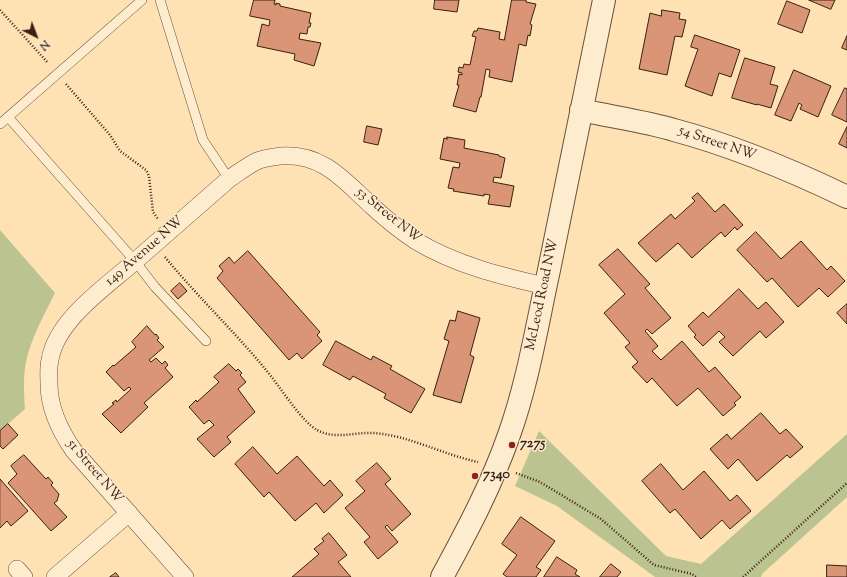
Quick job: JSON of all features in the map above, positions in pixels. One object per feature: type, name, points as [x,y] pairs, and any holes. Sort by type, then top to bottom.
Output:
[{"type":"street","name":"McLeod Road NW","points":[[442,577],[497,465],[509,436],[520,400],[604,0]]},
{"type":"street","name":"54 Street NW","points":[[581,110],[672,129],[703,138],[773,164],[847,197]]},
{"type":"street","name":"53 Street NW","points":[[258,161],[292,155],[317,162],[338,174],[386,218],[415,240],[430,249],[480,270],[545,286]]},
{"type":"street","name":"149 Avenue NW","points":[[50,359],[63,330],[86,304],[229,179],[258,161]]},
{"type":"street","name":"51 Street NW","points":[[50,359],[49,389],[51,405],[60,429],[74,451],[185,577]]},
{"type":"street","name":"51 Street NW","points":[[54,577],[129,513]]},
{"type":"lane","points":[[0,124],[142,0]]},
{"type":"lane","points":[[160,0],[203,140],[229,179]]},
{"type":"lane","points":[[8,117],[135,261],[155,287],[206,341]]},
{"type":"path","points":[[0,10],[110,135],[120,151],[146,170],[149,176],[154,212],[166,233],[165,257],[266,370],[310,425],[328,434],[341,436],[373,434],[397,437],[463,459],[497,465],[540,482],[601,519],[654,565],[692,574],[696,577]]},
{"type":"path","points":[[743,577],[847,483]]},
{"type":"green space","points":[[0,230],[55,293],[38,327],[28,353],[24,374],[25,409],[0,431]]},
{"type":"green space","points":[[539,431],[666,556],[701,564],[847,434],[847,497],[762,574],[761,577],[655,577],[557,506],[515,486]]},
{"type":"building","points":[[254,0],[275,0],[274,4],[276,5],[276,3],[280,4],[280,6],[311,13],[309,23],[311,23],[310,27],[308,27],[307,34],[300,33],[299,39],[321,43],[314,66],[294,60],[295,54],[257,46],[262,24],[269,26],[270,20],[250,16]]},
{"type":"building","points":[[435,0],[459,0],[457,12],[434,9]]},
{"type":"building","points":[[512,0],[526,0],[526,2],[536,4],[530,24],[532,25],[530,36],[528,35],[526,46],[519,44],[512,82],[489,77],[490,70],[486,69],[481,97],[476,112],[453,106],[459,85],[457,85],[459,74],[462,75],[462,73],[458,72],[459,67],[463,68],[464,64],[470,65],[476,37],[472,36],[474,31],[477,31],[478,28],[500,32],[499,39],[504,40]]},
{"type":"building","points":[[809,0],[835,0],[831,9]]},
{"type":"building","points":[[787,1],[810,10],[802,33],[778,24]]},
{"type":"building","points":[[662,10],[680,13],[679,19],[686,20],[682,37],[675,36],[667,75],[639,69],[650,13],[661,16]]},
{"type":"building","points":[[695,35],[740,50],[731,77],[719,73],[712,96],[685,86],[698,49],[691,47]]},
{"type":"building","points":[[847,36],[847,50],[842,48]]},
{"type":"building","points":[[745,58],[775,67],[770,84],[778,86],[771,108],[732,98]]},
{"type":"building","points":[[794,70],[831,86],[818,117],[800,109],[802,105],[799,103],[791,121],[775,115]]},
{"type":"building","points":[[845,88],[847,89],[847,122],[832,115]]},
{"type":"building","points":[[367,126],[382,129],[378,145],[364,142]]},
{"type":"building","points":[[847,127],[847,148],[839,144]]},
{"type":"building","points":[[447,137],[465,140],[464,148],[499,155],[505,158],[501,178],[494,177],[493,182],[514,186],[510,207],[488,204],[490,195],[484,194],[484,196],[453,191],[454,189],[448,188],[453,167],[459,168],[460,163],[440,159],[444,138],[447,139]]},
{"type":"building","points":[[698,193],[715,212],[724,204],[743,225],[737,230],[735,227],[725,237],[721,232],[692,258],[678,243],[656,262],[638,243],[671,214],[675,219],[695,201],[692,198]]},
{"type":"building","points":[[756,232],[781,259],[801,241],[827,270],[831,266],[845,281],[828,297],[819,288],[798,307],[772,278],[767,282],[737,250]]},
{"type":"building","points":[[618,249],[650,284],[645,288],[671,318],[652,334],[647,329],[645,331],[658,346],[652,351],[661,360],[682,341],[709,372],[715,367],[741,397],[734,403],[736,405],[723,416],[698,388],[677,406],[652,378],[647,383],[632,367],[638,362],[625,347],[630,343],[604,313],[625,294],[599,265]]},
{"type":"building","points":[[248,251],[320,332],[317,335],[322,341],[302,359],[297,353],[289,360],[217,278],[223,271],[219,266],[229,257],[234,263]]},
{"type":"building","points":[[180,283],[187,291],[178,299],[171,291]]},
{"type":"building","points":[[739,289],[758,309],[766,302],[784,322],[766,338],[760,331],[733,356],[719,342],[725,337],[719,331],[703,346],[694,337],[696,335],[688,326],[703,312],[708,317]]},
{"type":"building","points":[[847,304],[847,324],[837,313]]},
{"type":"building","points":[[458,311],[480,318],[470,355],[474,357],[461,403],[433,395],[449,341],[444,339],[450,320],[455,321]]},
{"type":"building","points":[[147,326],[155,335],[156,334],[159,338],[157,340],[164,347],[149,360],[151,362],[156,358],[162,364],[165,361],[168,365],[165,368],[173,377],[144,403],[148,407],[121,433],[102,414],[114,404],[112,403],[116,400],[117,402],[131,389],[129,387],[124,391],[106,372],[136,347],[132,342]]},
{"type":"building","points":[[336,341],[371,360],[373,356],[392,366],[390,369],[425,389],[411,413],[384,398],[386,394],[353,376],[350,380],[323,365]]},
{"type":"building","points":[[229,364],[236,371],[238,369],[242,373],[240,375],[246,382],[238,389],[255,412],[227,437],[231,442],[214,457],[197,439],[214,425],[209,420],[204,424],[189,407],[196,400],[197,402],[219,382],[214,377]]},
{"type":"building","points":[[761,413],[780,434],[786,429],[803,447],[790,458],[787,455],[757,481],[738,459],[728,469],[710,449],[727,434],[731,439]]},
{"type":"building","points":[[8,424],[18,435],[3,449],[0,446],[0,431]]},
{"type":"building","points":[[253,447],[277,474],[297,456],[324,486],[330,480],[343,495],[324,513],[316,503],[295,521],[269,492],[264,497],[235,464]]},
{"type":"building","points":[[24,455],[46,479],[48,477],[53,483],[51,485],[59,494],[57,501],[54,503],[67,517],[51,531],[8,483],[17,474],[11,466]]},
{"type":"building","points":[[377,463],[391,479],[385,484],[411,514],[392,531],[387,525],[385,527],[398,542],[378,559],[364,542],[370,537],[345,508],[365,491],[356,481]]},
{"type":"building","points":[[661,464],[683,490],[704,471],[730,501],[737,495],[751,511],[730,529],[722,520],[701,539],[675,509],[670,513],[642,481]]},
{"type":"building","points":[[0,479],[28,511],[11,526],[7,521],[0,528]]},
{"type":"building","points":[[521,517],[555,541],[536,567],[541,570],[536,577],[507,577],[503,574],[517,555],[502,544]]},
{"type":"building","points":[[329,533],[347,555],[338,562],[351,577],[292,577],[319,554],[314,549],[324,541],[322,539]]},
{"type":"building","points":[[557,557],[577,570],[575,574],[580,577],[544,577]]},
{"type":"building","points":[[611,564],[621,572],[617,577],[600,577]]},
{"type":"building","points":[[827,565],[847,566],[847,577],[827,577]]},
{"type":"building","points":[[116,573],[119,577],[110,577]]},
{"type":"place","name":"7275","points":[[512,445]]},
{"type":"place","name":"7340","points":[[475,476]]}]
